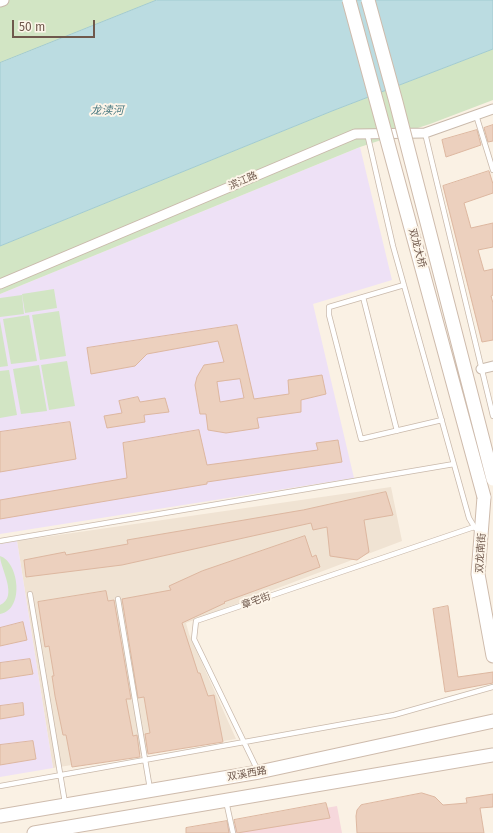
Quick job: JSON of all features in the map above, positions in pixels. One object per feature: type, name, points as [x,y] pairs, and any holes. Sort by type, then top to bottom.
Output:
[{"type":"main road","name":"双龙大桥","points":[[349,0],[484,497]]},
{"type":"main road","name":"双龙大桥","points":[[368,0],[396,102],[493,479]]},
{"type":"main road","name":"双龙南街","points":[[484,497],[482,540],[478,574],[493,656]]},
{"type":"main road","name":"双溪西路","points":[[0,816],[259,772],[493,721]]},
{"type":"main road","points":[[34,833],[493,755]]},
{"type":"street","name":"滨江路","points":[[0,284],[355,134],[425,133],[493,109]]},
{"type":"street","points":[[481,369],[493,366]]},
{"type":"lane","points":[[476,115],[493,170]]},
{"type":"lane","points":[[367,133],[404,285],[469,518],[482,540]]},
{"type":"lane","points":[[425,133],[493,416]]},
{"type":"lane","points":[[404,285],[329,307],[329,316],[359,432],[361,439],[442,420]]},
{"type":"lane","points":[[363,297],[397,431]]},
{"type":"lane","points":[[0,541],[454,464]]},
{"type":"lane","name":"章宅街","points":[[259,772],[194,639],[196,621],[474,527]]},
{"type":"lane","points":[[30,594],[66,805]]},
{"type":"lane","points":[[118,599],[150,791]]},
{"type":"lane","points":[[0,786],[394,715],[493,687]]},
{"type":"lane","points":[[226,800],[233,833]]},
{"type":"shaded area","points":[[360,147],[392,280],[313,304],[354,478],[0,534],[0,294]]},
{"type":"shaded area","points":[[391,487],[402,541],[186,623],[189,634],[236,739],[53,768],[17,541]]},
{"type":"shaded area","points":[[17,541],[53,768],[0,777],[0,544]]},
{"type":"shaded area","points":[[337,806],[342,833],[187,833]]},
{"type":"green space","points":[[0,0],[157,0],[0,63]]},
{"type":"green space","points":[[493,49],[493,100],[430,124],[360,147],[0,294],[0,246],[332,111]]},
{"type":"green space","points":[[54,289],[57,308],[25,313],[22,294]]},
{"type":"green space","points":[[22,295],[24,314],[0,317],[0,298]]},
{"type":"green space","points":[[59,311],[66,356],[40,360],[32,315]]},
{"type":"green space","points":[[29,315],[37,361],[11,364],[3,319]]},
{"type":"green space","points":[[0,321],[8,366],[0,367]]},
{"type":"green space","points":[[67,361],[75,406],[49,410],[41,365]]},
{"type":"green space","points":[[39,365],[47,411],[21,414],[13,369]]},
{"type":"green space","points":[[9,370],[17,415],[0,418],[0,371]]},
{"type":"green space","points":[[0,556],[12,567],[15,576],[16,595],[13,604],[8,611],[0,614],[0,605],[8,596],[8,589]]},
{"type":"water","name":"龙渎河","points":[[157,0],[493,0],[493,49],[332,111],[0,246],[0,63]]},
{"type":"building","points":[[493,125],[493,141],[488,142],[484,128]]},
{"type":"building","points":[[477,130],[481,145],[446,157],[442,140]]},
{"type":"building","points":[[489,171],[493,184],[493,193],[464,203],[471,228],[493,223],[493,247],[478,250],[484,271],[493,269],[493,295],[491,296],[493,303],[493,340],[482,342],[443,186]]},
{"type":"building","points":[[237,325],[254,399],[289,394],[288,380],[322,375],[326,394],[301,400],[301,412],[257,418],[259,428],[226,433],[208,430],[206,414],[200,414],[195,385],[197,377],[204,365],[224,362],[218,341],[147,354],[135,366],[91,374],[87,348]],"holes":[[[240,379],[244,398],[220,402],[217,382]]]},
{"type":"building","points":[[138,397],[140,402],[165,398],[169,412],[144,415],[145,422],[107,428],[104,416],[122,413],[119,401]]},
{"type":"building","points":[[70,422],[76,459],[0,472],[0,432]]},
{"type":"building","points":[[199,430],[207,465],[318,450],[316,443],[338,440],[342,462],[207,482],[207,484],[0,519],[0,500],[127,478],[123,443]]},
{"type":"building","points":[[386,492],[393,515],[364,520],[369,552],[357,560],[330,556],[327,527],[313,530],[311,523],[122,565],[26,577],[24,560],[65,552],[66,555],[128,544],[127,540],[303,510]]},
{"type":"building","points":[[305,536],[312,557],[316,555],[320,567],[224,602],[225,603],[182,623],[198,673],[200,673],[208,696],[214,695],[223,742],[148,754],[145,734],[150,733],[144,697],[138,698],[122,599],[171,590],[169,586],[202,571]]},
{"type":"building","points":[[106,591],[108,601],[114,600],[131,699],[126,699],[133,736],[137,735],[140,757],[72,767],[66,735],[63,735],[55,696],[52,676],[54,676],[49,646],[45,647],[38,602]]},
{"type":"building","points":[[448,606],[458,677],[493,672],[493,683],[445,692],[433,609]]},
{"type":"building","points":[[23,622],[27,640],[0,646],[0,628]]},
{"type":"building","points":[[30,659],[33,674],[0,679],[0,663]]},
{"type":"building","points":[[23,703],[24,715],[0,719],[0,706]]},
{"type":"building","points":[[33,741],[36,759],[0,765],[0,745]]},
{"type":"building","points":[[422,793],[435,797],[443,805],[467,803],[466,798],[493,794],[493,807],[480,808],[484,833],[357,833],[356,816],[357,810],[361,805]]},
{"type":"building","points":[[326,803],[330,818],[237,833],[234,820]]},
{"type":"building","points":[[227,821],[229,833],[186,833],[186,828]]}]
